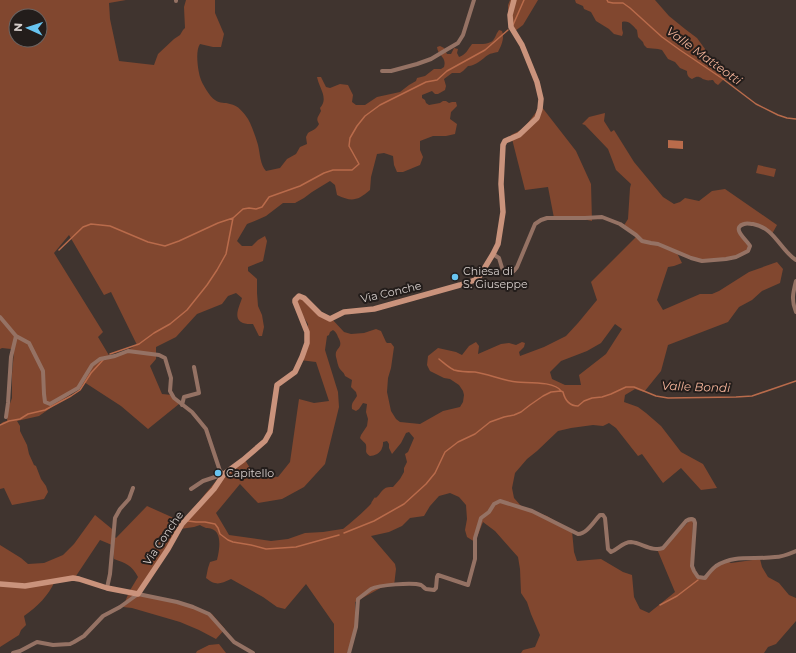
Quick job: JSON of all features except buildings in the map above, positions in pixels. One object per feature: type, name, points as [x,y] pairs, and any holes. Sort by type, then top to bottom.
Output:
[{"type":"street","points":[[382,71],[391,71],[431,59],[458,43],[463,35],[474,0]]},
{"type":"street","name":"Via Conche","points":[[138,594],[168,549],[182,524],[214,489],[224,474],[265,441],[270,432],[277,385],[295,372],[307,343],[307,332],[295,302],[299,296],[304,298],[320,314],[330,319],[344,312],[374,309],[452,288],[475,280],[479,277],[498,244],[503,212],[503,145],[505,141],[519,135],[537,118],[541,104],[536,82],[522,45],[511,27],[510,15],[514,0]]},
{"type":"street","points":[[493,254],[499,258],[503,271],[506,274],[510,274],[518,267],[535,224],[541,220],[547,218],[602,217],[620,224],[642,240],[658,244],[702,261],[713,261],[736,257],[748,251],[750,246],[749,243],[742,238],[739,233],[739,228],[741,225],[745,224],[758,225],[772,234],[796,260]]},
{"type":"street","points":[[796,281],[792,298],[796,312]]},
{"type":"street","points":[[0,317],[16,336],[29,343],[43,371],[45,402],[50,404],[78,388],[92,365],[100,359],[115,356],[128,351],[158,355],[165,358],[171,378],[170,391],[174,398],[192,412],[206,429],[220,471],[224,474]]},
{"type":"street","points":[[6,416],[11,357],[16,336]]},
{"type":"street","points":[[182,405],[184,397],[199,393],[194,367]]},
{"type":"street","points":[[192,489],[203,480],[224,474]]},
{"type":"street","points":[[107,588],[110,574],[114,518],[129,499],[133,488]]},
{"type":"street","points":[[349,653],[356,627],[358,599],[370,590],[377,587],[390,585],[411,584],[422,585],[426,589],[434,590],[436,588],[438,575],[468,585],[475,559],[475,538],[481,518],[489,512],[494,504],[500,501],[532,511],[578,534],[585,532],[600,515],[603,515],[605,518],[608,549],[611,552],[625,543],[631,542],[658,549],[663,548],[686,521],[692,519],[695,523],[692,566],[698,577],[704,578],[714,568],[733,559],[743,557],[761,558],[785,556],[796,551]]},
{"type":"street","points":[[0,584],[25,586],[72,578],[107,588],[177,602],[194,607],[209,614],[234,642],[253,653]]},
{"type":"street","points":[[13,653],[37,642],[53,645],[70,644],[84,636],[103,616],[120,607],[138,594]]},
{"type":"shaded area","points":[[0,0],[126,0],[109,3],[110,19],[119,61],[154,65],[158,54],[180,35],[185,28],[184,7],[186,0],[215,0],[215,13],[224,34],[221,47],[200,44],[198,47],[197,56],[200,77],[206,90],[213,98],[219,102],[236,106],[246,117],[254,132],[261,162],[266,171],[280,168],[287,159],[296,154],[300,147],[307,144],[306,137],[308,133],[318,126],[319,124],[317,119],[321,111],[320,108],[323,104],[324,97],[317,77],[321,77],[326,87],[330,88],[340,84],[348,85],[353,95],[352,102],[356,105],[365,105],[377,97],[400,92],[416,81],[417,78],[425,76],[434,69],[441,69],[444,67],[445,63],[437,47],[440,46],[444,48],[447,54],[451,54],[454,48],[458,49],[457,53],[459,57],[465,53],[472,44],[484,44],[490,42],[494,39],[499,30],[502,31],[503,39],[498,52],[489,54],[476,64],[468,66],[460,73],[452,73],[444,79],[446,86],[445,90],[438,94],[435,94],[432,91],[422,95],[422,98],[429,105],[443,101],[449,103],[456,102],[457,106],[451,112],[450,119],[457,124],[455,134],[433,136],[420,141],[420,150],[423,157],[420,165],[403,172],[397,172],[394,165],[393,156],[384,153],[377,154],[371,177],[370,190],[358,198],[347,199],[337,195],[335,185],[330,181],[295,203],[283,203],[266,216],[247,224],[237,241],[242,246],[252,246],[265,236],[267,241],[263,261],[248,267],[248,271],[257,279],[258,306],[262,315],[264,327],[262,336],[259,336],[253,324],[244,323],[238,318],[237,315],[242,298],[236,293],[228,296],[222,304],[197,314],[176,337],[156,347],[156,359],[150,366],[162,394],[172,395],[179,404],[148,429],[121,406],[84,382],[81,387],[39,416],[17,421],[29,454],[48,492],[44,499],[12,505],[4,488],[0,489],[0,425],[7,421],[8,409],[12,398],[14,352],[11,349],[0,349]],"holes":[[[69,235],[104,295],[111,292],[137,345],[110,357],[98,337],[103,332],[54,253]]]},
{"type":"shaded area","points":[[510,0],[538,0],[523,25],[515,31],[508,20],[508,5]]},
{"type":"shaded area","points":[[575,0],[655,0],[669,16],[697,38],[705,49],[704,59],[723,71],[727,78],[718,85],[713,80],[698,77],[692,79],[688,76],[687,71],[680,68],[675,62],[668,59],[662,50],[647,48],[638,37],[637,30],[630,23],[622,22],[622,36],[614,34],[596,21],[591,12],[576,3]]},
{"type":"shaded area","points":[[541,106],[576,151],[591,184],[592,221],[578,218],[554,218],[548,187],[525,190],[511,135],[523,129]]},
{"type":"shaded area","points":[[605,113],[604,121],[611,132],[614,130],[634,162],[663,197],[674,204],[685,198],[699,201],[712,191],[725,189],[777,225],[772,234],[758,225],[745,224],[739,228],[750,249],[736,257],[702,261],[677,253],[682,263],[668,267],[657,300],[663,310],[700,294],[712,294],[749,272],[777,262],[783,269],[780,283],[762,291],[752,300],[739,307],[728,322],[668,345],[661,371],[644,392],[635,389],[625,395],[624,402],[638,407],[646,413],[661,426],[681,452],[703,464],[717,488],[701,490],[681,468],[663,483],[642,454],[638,456],[616,428],[609,423],[603,426],[593,425],[558,431],[527,459],[515,473],[512,488],[514,498],[522,507],[547,516],[572,531],[574,552],[577,561],[601,559],[623,572],[632,575],[634,597],[640,609],[649,613],[675,592],[657,549],[661,549],[670,541],[693,517],[692,561],[697,576],[702,579],[714,568],[727,561],[731,563],[760,559],[762,567],[768,577],[779,583],[789,595],[796,598],[796,621],[776,644],[768,647],[764,653],[521,653],[523,650],[535,647],[540,635],[527,602],[521,593],[518,557],[495,531],[483,522],[475,542],[467,537],[465,530],[467,519],[466,505],[459,497],[450,493],[439,496],[424,516],[410,518],[402,526],[389,532],[371,536],[395,564],[396,569],[394,586],[386,585],[355,602],[356,629],[347,653],[334,653],[334,624],[306,584],[285,609],[277,607],[263,597],[231,579],[224,582],[215,583],[206,578],[210,562],[217,560],[219,538],[215,531],[200,525],[180,529],[137,592],[193,606],[212,614],[225,629],[216,639],[180,622],[132,608],[123,607],[129,592],[138,577],[131,567],[114,559],[112,545],[100,540],[76,576],[55,581],[42,600],[24,616],[26,625],[21,630],[19,635],[0,647],[0,545],[28,564],[44,563],[63,555],[74,544],[95,515],[112,529],[112,535],[116,538],[147,506],[184,521],[222,474],[244,458],[251,470],[257,475],[278,477],[290,462],[299,399],[314,403],[329,401],[316,362],[300,360],[307,341],[308,324],[295,304],[300,295],[331,318],[344,332],[351,334],[364,333],[376,329],[381,331],[387,343],[391,343],[394,347],[387,392],[391,411],[400,422],[420,424],[443,411],[460,407],[463,402],[464,395],[459,385],[450,379],[444,378],[430,371],[427,365],[428,356],[438,348],[462,355],[469,346],[476,342],[479,346],[478,354],[501,344],[509,343],[516,345],[522,342],[525,343],[524,347],[519,352],[520,356],[544,347],[566,336],[597,300],[591,282],[637,236],[623,227],[628,219],[631,184],[616,170],[608,149],[585,125],[582,124],[589,117]],"holes":[[[615,324],[622,329],[606,354],[579,375],[581,385],[565,385],[552,379],[550,372],[561,361],[587,351],[601,343]],[[333,330],[337,334],[340,341],[340,346],[336,351],[339,367],[345,376],[352,380],[351,387],[356,392],[357,396],[352,404],[352,409],[356,411],[363,403],[367,404],[367,426],[360,438],[366,444],[366,452],[370,456],[377,454],[381,450],[383,442],[387,441],[392,454],[401,443],[406,433],[409,432],[414,438],[408,452],[405,454],[407,462],[404,472],[393,487],[385,488],[376,498],[374,498],[366,509],[343,529],[305,533],[288,539],[271,541],[229,535],[216,513],[240,484],[258,503],[282,499],[304,487],[325,464],[339,407],[338,392],[325,350],[327,336]]]},
{"type":"shaded area","points":[[668,140],[683,141],[683,149],[668,148]]},
{"type":"shaded area","points":[[758,165],[776,169],[774,177],[756,173]]},
{"type":"shaded area","points":[[219,644],[226,653],[196,653],[209,645]]},
{"type":"waterway","name":"Valle Matteotti","points":[[513,25],[524,0]]},
{"type":"waterway","name":"Valle Matteotti","points":[[607,0],[608,2],[613,3],[623,3],[662,37],[723,79],[756,104],[778,115],[796,119]]},
{"type":"waterway","name":"Valle Matteotti","points":[[59,250],[83,227],[91,224],[110,226],[148,242],[165,246],[233,218],[243,209],[256,209],[262,207],[269,197],[300,186],[324,173],[333,170],[352,170],[359,164],[349,146],[350,138],[365,116],[380,105],[426,82],[437,80],[447,71],[485,50],[508,30]]},
{"type":"waterway","name":"Valle Matteotti","points":[[110,354],[139,344],[170,324],[187,310],[207,285],[226,254],[233,218]]},
{"type":"waterway","name":"Valle Bondi","points":[[439,359],[450,368],[457,371],[475,372],[517,382],[540,383],[553,386],[563,392],[566,400],[575,406],[578,406],[584,401],[592,398],[602,397],[626,387],[634,387],[656,396],[668,398],[736,397],[752,396],[796,381]]},
{"type":"waterway","name":"Valle Matteotti","points":[[0,425],[9,421],[20,419],[28,414],[45,410],[71,396],[80,390],[91,373],[103,360]]},
{"type":"waterway","name":"Valle Bondi","points":[[344,533],[374,521],[404,504],[426,484],[435,473],[445,452],[458,442],[475,434],[490,422],[521,412],[543,396],[551,392],[561,391]]},
{"type":"waterway","name":"Valle Bondi","points":[[188,521],[215,524],[220,534],[228,540],[266,549],[296,547],[339,535]]},
{"type":"waterway","points":[[660,605],[677,596],[698,580]]},
{"type":"place","name":"Chiesa di S. Giuseppe","points":[[455,277]]},
{"type":"place","name":"Capitello","points":[[218,473]]}]
